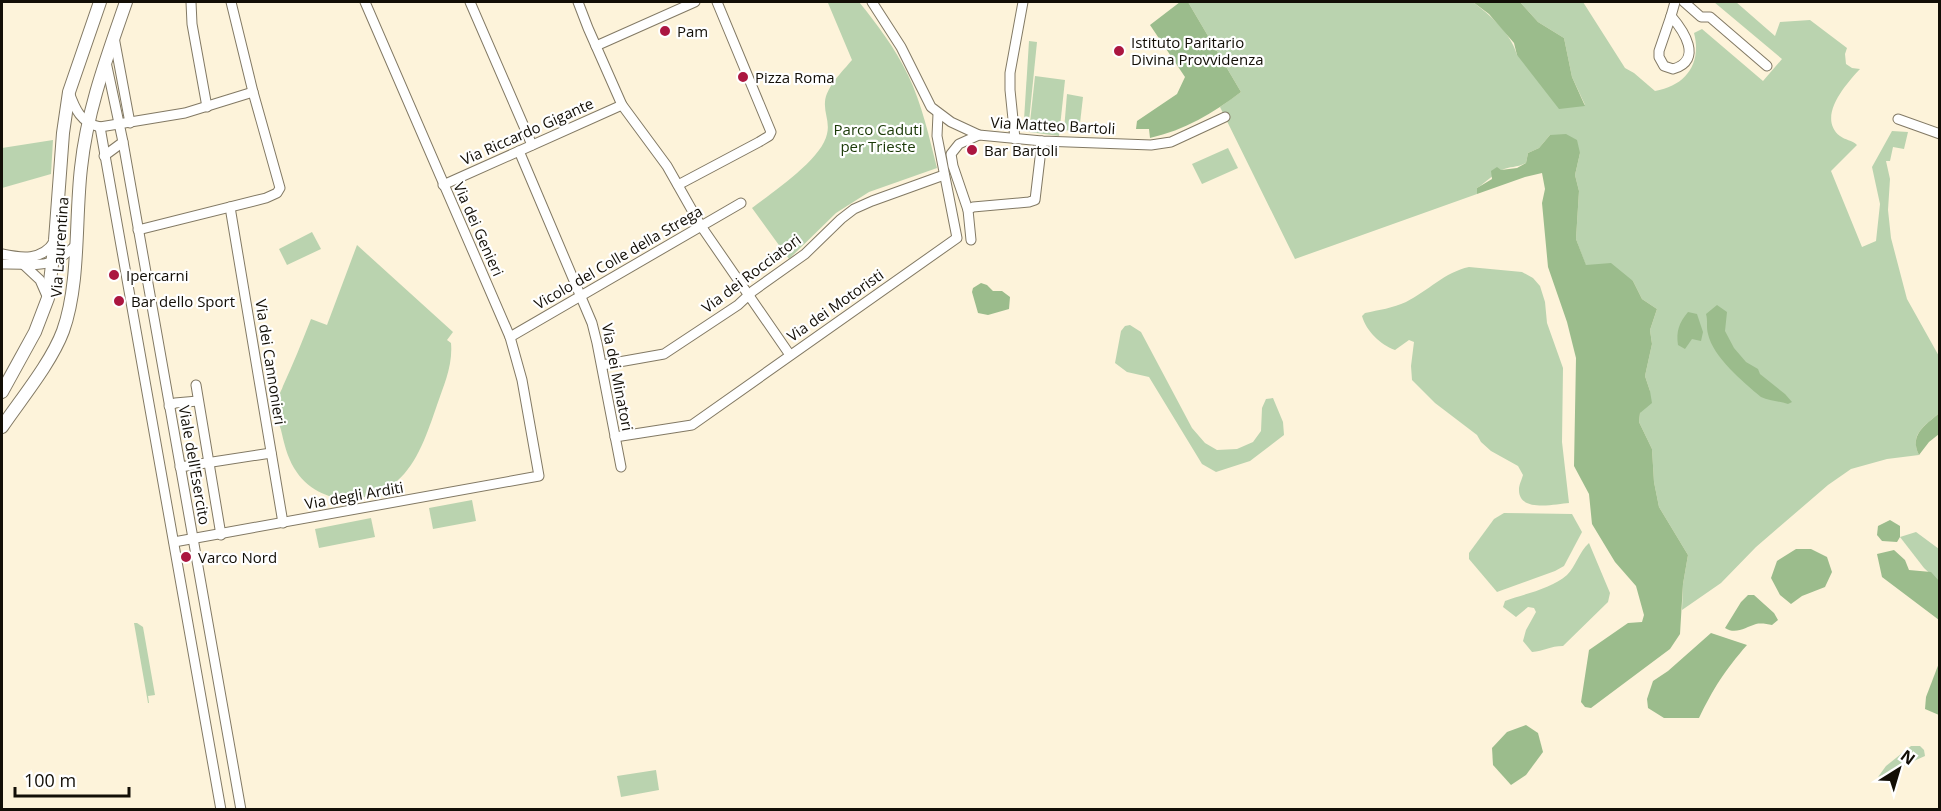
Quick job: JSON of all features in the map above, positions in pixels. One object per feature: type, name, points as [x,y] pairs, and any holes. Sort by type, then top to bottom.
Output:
[{"type":"main road","name":"Via Laurentina","points":[[2,392],[35,332],[48,298],[63,133],[69,92],[100,2]]},
{"type":"main road","name":"Via Laurentina","points":[[2,427],[63,332],[72,288],[78,190],[94,125],[106,60],[126,2]]},
{"type":"street","points":[[191,2],[192,24],[207,107]]},
{"type":"street","points":[[138,230],[266,198],[277,193],[280,188],[231,2]]},
{"type":"street","name":"Via dei Genieri","points":[[364,2],[510,337],[520,373],[539,477]]},
{"type":"street","points":[[470,2],[532,145]]},
{"type":"street","points":[[578,2],[622,105],[678,185],[701,226],[790,355]]},
{"type":"street","points":[[596,46],[695,2]]},
{"type":"street","points":[[678,185],[747,149],[769,136],[771,132],[717,2]]},
{"type":"street","name":"Via Matteo Bartoli","points":[[872,2],[901,47],[928,103],[938,114],[979,135],[1042,141],[1151,145],[1171,142],[1225,117]]},
{"type":"street","points":[[1016,139],[1010,73],[1023,2]]},
{"type":"street","points":[[1671,16],[1686,36],[1689,52],[1683,64],[1673,69],[1664,66],[1659,57],[1659,51],[1675,2]]},
{"type":"street","points":[[1684,2],[1701,17],[1710,17],[1767,66]]},
{"type":"street","points":[[114,35],[130,123]]},
{"type":"street","name":"Viale dell'Esercito","points":[[106,60],[123,142],[241,809]]},
{"type":"street","points":[[69,92],[76,111],[94,125],[104,156],[221,810]]},
{"type":"street","points":[[94,125],[119,125],[185,113],[253,92]]},
{"type":"street","name":"Via Riccardo Gigante","points":[[443,185],[622,105]]},
{"type":"street","name":"Via dei Motoristi","points":[[615,437],[692,425],[957,238],[937,136],[938,114]]},
{"type":"street","points":[[1898,119],[1940,134]]},
{"type":"street","points":[[971,240],[968,210],[951,154],[959,144],[979,135]]},
{"type":"street","points":[[968,210],[973,207],[1035,200],[1042,141]]},
{"type":"street","points":[[104,156],[123,142]]},
{"type":"street","name":"Via dei Minatori","points":[[519,152],[595,331],[621,467]]},
{"type":"street","name":"Via dei Rocciatori","points":[[602,364],[664,354],[738,305],[753,291],[806,254],[854,209],[944,175]]},
{"type":"street","name":"Vicolo del Colle della Strega","points":[[510,337],[741,203]]},
{"type":"street","name":"Via dei Cannonieri","points":[[230,207],[283,523]]},
{"type":"street","points":[[2,254],[24,258],[36,256],[48,250],[55,240]]},
{"type":"street","points":[[2,264],[36,266],[53,261],[75,246]]},
{"type":"street","points":[[24,265],[40,280],[48,298]]},
{"type":"street","points":[[142,365],[161,361]]},
{"type":"street","points":[[196,385],[221,535]]},
{"type":"street","points":[[169,406],[175,403],[198,401]]},
{"type":"street","points":[[157,452],[177,448]]},
{"type":"street","points":[[180,467],[271,453]]},
{"type":"street","name":"Via degli Arditi","points":[[174,542],[539,477]]},
{"type":"street","points":[[202,701],[220,698]]},
{"type":"green space","name":"Parco Caduti per Trieste","points":[[818,2],[859,2],[879,28],[897,55],[913,86],[937,168],[869,192],[836,213],[789,259],[752,208],[807,164],[823,144],[828,130],[826,96],[852,60],[828,3]]},
{"type":"green space","points":[[1180,2],[1188,2],[1241,92],[1198,120],[1150,138],[1149,129],[1136,129],[1137,121],[1177,94],[1185,77],[1150,25]]},
{"type":"green space","points":[[1188,2],[1473,2],[1505,32],[1517,55],[1585,105],[1572,77],[1564,38],[1538,22],[1520,2],[1583,2],[1625,68],[1655,91],[1675,84],[1689,71],[1696,54],[1694,33],[1702,29],[1763,81],[1782,59],[1714,2],[1736,2],[1775,36],[1780,22],[1810,20],[1847,48],[1846,64],[1860,69],[1836,101],[1831,119],[1833,128],[1840,136],[1857,145],[1831,171],[1862,247],[1876,241],[1880,204],[1872,167],[1892,131],[1908,132],[1904,149],[1893,147],[1890,161],[1886,161],[1890,179],[1888,210],[1891,238],[1907,299],[1940,358],[1939,413],[1924,426],[1917,436],[1916,448],[1919,455],[1887,459],[1851,469],[1828,485],[1756,547],[1721,583],[1682,610],[1683,584],[1688,555],[1659,507],[1654,482],[1652,449],[1639,422],[1640,413],[1650,391],[1645,376],[1652,344],[1650,330],[1657,309],[1642,299],[1633,281],[1586,266],[1576,239],[1579,191],[1575,175],[1580,153],[1550,135],[1539,148],[1528,153],[1526,163],[1499,171],[1477,188],[1477,194],[1295,259],[1220,107],[1241,92]]},
{"type":"green space","points":[[1473,2],[1520,2],[1538,22],[1564,38],[1572,77],[1585,106],[1559,109],[1517,55],[1514,43],[1489,14]]},
{"type":"green space","points":[[1029,41],[1037,42],[1029,121],[1024,120]]},
{"type":"green space","points":[[1035,76],[1065,80],[1059,136],[1029,132]]},
{"type":"green space","points":[[1067,94],[1083,97],[1079,132],[1064,130]]},
{"type":"green space","points":[[1566,134],[1577,140],[1580,153],[1575,175],[1579,191],[1576,239],[1586,265],[1611,263],[1633,281],[1642,299],[1657,309],[1650,330],[1652,344],[1645,376],[1652,403],[1640,413],[1639,422],[1652,449],[1654,482],[1659,507],[1688,555],[1683,584],[1680,634],[1670,649],[1591,708],[1585,707],[1581,702],[1589,650],[1628,623],[1642,622],[1644,615],[1636,586],[1615,562],[1592,524],[1589,494],[1574,466],[1576,358],[1567,322],[1548,267],[1542,203],[1545,189],[1542,173],[1477,194],[1477,188],[1492,179],[1491,171],[1497,167],[1501,170],[1517,168],[1526,163],[1528,153],[1539,148],[1550,135]]},
{"type":"green space","points":[[53,140],[51,174],[2,188],[2,148]]},
{"type":"green space","points":[[1228,148],[1238,168],[1202,184],[1192,164]]},
{"type":"green space","points":[[312,232],[321,249],[287,265],[279,249]]},
{"type":"green space","points":[[357,245],[453,332],[447,340],[451,343],[451,351],[445,382],[417,456],[397,481],[384,489],[371,495],[342,499],[315,490],[294,468],[289,459],[275,408],[311,319],[327,325]]},
{"type":"green space","points":[[1469,267],[1522,272],[1533,278],[1540,286],[1545,302],[1547,323],[1563,368],[1562,442],[1569,503],[1538,505],[1524,501],[1520,497],[1519,489],[1523,475],[1518,466],[1491,451],[1477,435],[1435,403],[1412,380],[1414,342],[1409,340],[1395,350],[1384,345],[1375,337],[1364,322],[1362,316],[1365,313],[1406,302],[1444,277]]},
{"type":"green space","points":[[981,283],[993,291],[1002,291],[1010,297],[1009,309],[988,315],[978,313],[972,292],[973,288]]},
{"type":"green space","points":[[1717,305],[1727,312],[1725,331],[1734,348],[1746,362],[1758,369],[1760,374],[1792,402],[1788,404],[1761,397],[1722,360],[1711,343],[1707,329],[1706,314]]},
{"type":"green space","points":[[1688,312],[1697,314],[1703,332],[1701,341],[1692,339],[1685,349],[1678,345],[1677,335],[1680,324]]},
{"type":"green space","points":[[1130,325],[1141,332],[1192,428],[1205,443],[1217,450],[1237,449],[1253,442],[1261,431],[1262,408],[1266,399],[1273,398],[1283,422],[1284,435],[1250,461],[1216,472],[1202,464],[1149,377],[1127,372],[1115,363],[1121,331],[1125,326]]},
{"type":"green space","points":[[1939,413],[1939,434],[1919,455],[1916,448],[1917,436],[1924,426]]},
{"type":"green space","points":[[472,500],[476,521],[433,529],[429,508]]},
{"type":"green space","points":[[1504,513],[1572,514],[1582,532],[1564,566],[1497,592],[1469,559],[1469,553],[1494,519]]},
{"type":"green space","points":[[371,518],[375,537],[319,548],[315,529]]},
{"type":"green space","points":[[1890,520],[1900,526],[1900,537],[1897,542],[1882,541],[1877,535],[1878,526]]},
{"type":"green space","points":[[1916,532],[1939,549],[1939,582],[1924,568],[1900,537]]},
{"type":"green space","points":[[1589,543],[1610,593],[1608,602],[1563,646],[1532,652],[1523,641],[1536,612],[1534,608],[1528,607],[1516,617],[1503,607],[1505,601],[1545,588],[1561,580]]},
{"type":"green space","points":[[1796,549],[1811,549],[1827,557],[1832,572],[1825,587],[1802,596],[1791,604],[1780,595],[1771,578],[1777,561]]},
{"type":"green space","points":[[1894,550],[1905,560],[1909,570],[1931,572],[1939,581],[1939,620],[1882,577],[1877,554]]},
{"type":"green space","points":[[1748,595],[1754,595],[1774,613],[1778,620],[1772,625],[1756,624],[1737,631],[1725,628],[1741,602]]},
{"type":"green space","points":[[134,623],[143,627],[155,695],[148,696],[149,703],[148,703]]},
{"type":"green space","points":[[1711,633],[1747,645],[1720,680],[1699,718],[1664,718],[1648,708],[1647,699],[1653,681],[1668,671]]},
{"type":"green space","points":[[1939,663],[1939,715],[1925,709],[1926,697]]},
{"type":"green space","points":[[1526,725],[1538,733],[1543,752],[1526,775],[1511,785],[1493,765],[1492,748],[1507,732]]},
{"type":"green space","points":[[1911,746],[1920,746],[1925,756],[1878,777],[1886,766]]},
{"type":"green space","points":[[656,770],[659,790],[621,797],[617,776]]},
{"type":"place","name":"Pam","points":[[665,31]]},
{"type":"place","name":"Istituto Paritario Divina Provvidenza","points":[[1119,51]]},
{"type":"place","name":"Pizza Roma","points":[[743,77]]},
{"type":"place","name":"Bar Bartoli","points":[[972,150]]},
{"type":"place","name":"Ipercarni","points":[[114,275]]},
{"type":"place","name":"Bar dello Sport","points":[[119,301]]},
{"type":"place","name":"Varco Nord","points":[[186,557]]}]
